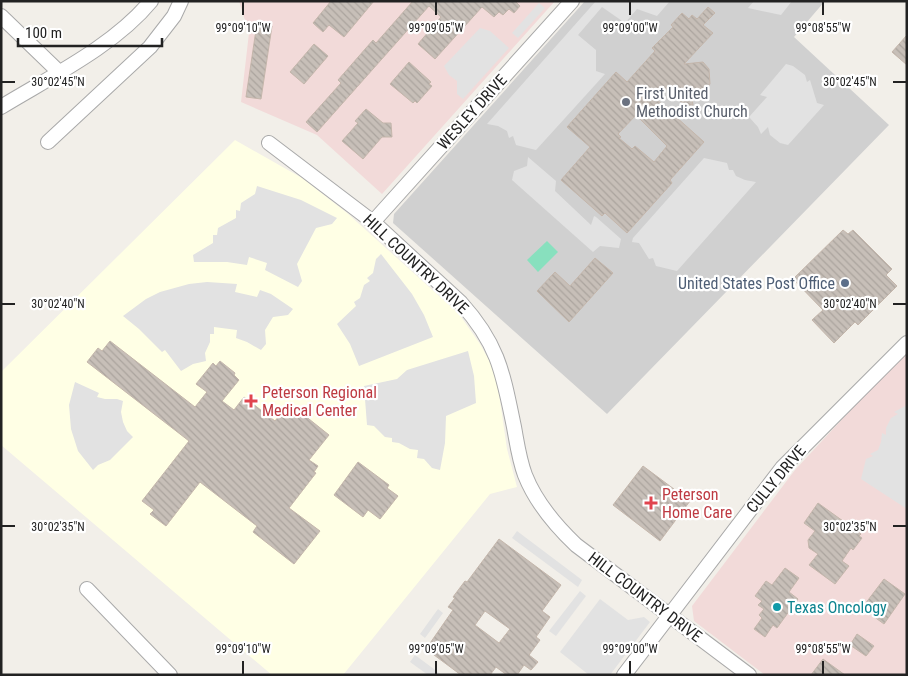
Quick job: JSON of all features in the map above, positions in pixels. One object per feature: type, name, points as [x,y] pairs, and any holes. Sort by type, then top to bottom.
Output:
[{"type":"street","points":[[1,107],[109,40],[129,25],[151,1]]},
{"type":"street","points":[[48,142],[150,47],[174,16],[181,1]]},
{"type":"street","name":"WESLEY DRIVE","points":[[373,222],[572,1]]},
{"type":"street","points":[[1,16],[59,72]]},
{"type":"street","name":"HILL COUNTRY DRIVE","points":[[269,144],[373,222],[461,303],[484,333],[502,369],[521,463],[532,489],[551,519],[576,545],[749,675]]},
{"type":"street","name":"CULLY DRIVE","points":[[624,675],[782,468],[907,343]]},
{"type":"street","points":[[87,589],[170,675]]},
{"type":"shaded area","points":[[239,1],[555,1],[382,194],[317,135],[241,102],[249,33]]},
{"type":"shaded area","points":[[585,1],[825,1],[794,37],[889,125],[607,414],[393,223],[394,214]]},
{"type":"shaded area","points":[[596,1],[670,1],[657,16],[637,9],[625,23],[602,7],[578,35],[596,50],[596,71],[605,74],[536,150],[516,145],[513,136],[509,138],[507,131],[498,126],[487,124]]},
{"type":"shaded area","points":[[754,1],[792,1],[781,15],[748,8]]},
{"type":"shaded area","points":[[539,3],[545,8],[518,38],[512,33]]},
{"type":"shaded area","points":[[480,28],[490,31],[509,48],[463,99],[457,94],[457,81],[449,75],[444,66]]},
{"type":"shaded area","points":[[786,64],[793,66],[805,75],[807,82],[810,80],[817,103],[824,105],[788,145],[780,143],[770,135],[768,127],[761,134],[758,127],[749,117],[767,97],[760,95]]},
{"type":"shaded area","name":"Peterson Regional Medical Center","points":[[235,140],[302,178],[347,213],[459,314],[480,344],[491,364],[498,387],[507,449],[517,487],[490,494],[343,675],[272,675],[1,445],[1,372]]},
{"type":"shaded area","points":[[528,157],[556,181],[555,191],[591,225],[594,216],[621,239],[619,248],[600,246],[593,252],[512,180],[514,171],[527,166]]},
{"type":"shaded area","points":[[704,158],[727,163],[729,170],[733,170],[736,176],[756,182],[677,271],[656,266],[653,258],[649,259],[639,243],[632,242],[633,238]]},
{"type":"shaded area","points":[[257,186],[301,200],[337,218],[332,224],[316,228],[297,264],[302,281],[298,287],[265,270],[267,263],[249,257],[247,265],[227,262],[194,262],[193,255],[213,243],[213,235],[217,235],[218,228],[236,218],[236,210],[240,211],[241,203],[255,194]]},
{"type":"shaded area","points":[[381,254],[412,294],[424,315],[433,337],[359,366],[350,344],[337,324],[356,306],[354,302],[360,298],[364,285],[370,281],[367,278],[373,273],[376,259]]},
{"type":"shaded area","points":[[207,282],[237,284],[235,292],[257,297],[260,290],[271,294],[293,309],[288,315],[273,317],[265,330],[266,344],[261,350],[236,338],[237,330],[214,327],[214,334],[210,334],[210,342],[205,353],[206,361],[193,364],[181,371],[165,350],[162,352],[123,316],[146,299],[160,292],[189,284]]},
{"type":"shaded area","points":[[468,351],[474,376],[476,403],[446,416],[445,443],[440,470],[432,468],[424,459],[417,458],[418,450],[392,442],[392,438],[385,437],[374,426],[367,425],[364,386],[397,379],[407,370]]},
{"type":"shaded area","points":[[907,352],[907,675],[765,675],[694,621],[692,606],[795,470]]},
{"type":"shaded area","points":[[75,382],[99,393],[97,397],[123,401],[121,412],[123,422],[127,431],[133,437],[110,460],[98,465],[93,470],[78,451],[71,429],[69,405]]},
{"type":"shaded area","points":[[907,405],[907,509],[861,479],[866,459],[873,456],[870,454],[878,450],[882,433],[886,435],[886,428],[891,418],[898,414],[894,412]]},
{"type":"shaded area","points":[[517,531],[582,580],[578,587],[512,538]]},
{"type":"shaded area","points":[[580,591],[586,596],[556,636],[549,631]]},
{"type":"shaded area","points":[[600,599],[628,620],[644,617],[650,622],[610,675],[589,675],[560,652]]},
{"type":"shaded area","points":[[438,609],[443,613],[425,638],[420,634]]},
{"type":"shaded area","points":[[415,655],[442,675],[428,675],[410,662]]},
{"type":"green space","points":[[547,241],[558,252],[538,272],[527,260]]},
{"type":"building","points":[[331,1],[374,1],[344,37],[329,25],[323,32],[313,23]]},
{"type":"building","points":[[413,1],[515,1],[520,6],[514,13],[509,9],[503,15],[499,12],[494,17],[482,7],[435,59],[418,44],[441,17],[429,6],[317,132],[306,122],[341,83],[338,80],[373,40],[376,43]]},
{"type":"building","points":[[708,7],[715,13],[703,25],[713,33],[684,64],[703,62],[709,69],[710,84],[706,89],[700,89],[692,98],[693,105],[685,105],[664,87],[656,99],[704,142],[670,180],[672,183],[627,233],[605,213],[602,216],[561,180],[590,147],[567,127],[616,72],[627,82],[655,51],[652,48],[673,27],[671,25],[682,13],[689,19],[692,15],[697,19]],"holes":[[[636,115],[667,146],[654,162],[635,146],[632,149],[619,138],[621,137],[618,134]]]},
{"type":"building","points":[[257,23],[272,26],[261,99],[246,97]]},
{"type":"building","points":[[907,35],[907,65],[892,52]]},
{"type":"building","points":[[314,44],[328,56],[304,84],[290,72]]},
{"type":"building","points":[[409,62],[431,82],[429,84],[432,86],[417,103],[415,101],[413,103],[390,84]]},
{"type":"building","points":[[366,109],[383,123],[391,123],[392,137],[382,137],[363,159],[342,141],[358,123],[355,121]]},
{"type":"building","name":"United States Post Office","points":[[843,230],[848,234],[853,230],[892,269],[886,275],[897,286],[858,325],[855,322],[834,343],[812,320],[823,310],[793,279]]},
{"type":"building","points":[[595,258],[613,273],[569,322],[537,291],[555,272],[570,286]]},
{"type":"building","points":[[110,341],[195,407],[207,392],[196,384],[213,363],[216,366],[220,361],[235,373],[234,375],[239,380],[222,401],[234,410],[244,397],[275,421],[289,403],[329,435],[309,460],[318,466],[314,472],[316,473],[289,508],[320,531],[294,564],[253,532],[257,526],[200,482],[166,526],[150,514],[154,510],[142,501],[189,441],[87,362],[98,348],[102,351]]},
{"type":"building","points":[[358,462],[389,485],[387,488],[398,496],[380,519],[368,510],[363,517],[334,495]]},
{"type":"building","name":"Peterson Home Care","points":[[643,466],[690,501],[660,541],[613,505]]},
{"type":"building","points":[[818,503],[861,534],[859,536],[862,538],[853,550],[851,548],[842,561],[849,566],[835,584],[809,565],[818,554],[809,548],[808,540],[815,531],[804,523]]},
{"type":"building","points":[[499,539],[561,585],[542,611],[550,617],[536,637],[540,640],[529,655],[538,662],[531,670],[524,665],[517,675],[507,675],[496,667],[490,675],[461,675],[426,649],[453,610],[448,607],[455,598],[453,597],[465,581],[467,582]],"holes":[[[485,611],[510,629],[499,643],[475,625]]]},
{"type":"building","name":"Texas Oncology","points":[[785,568],[799,578],[789,592],[798,599],[777,628],[773,625],[765,637],[754,629],[762,618],[759,615],[764,609],[758,605],[762,601],[755,596],[766,581],[772,585]]},
{"type":"building","points":[[884,579],[905,594],[884,624],[862,608]]},
{"type":"building","points":[[857,634],[874,646],[866,656],[850,645]]},
{"type":"building","points":[[823,659],[845,675],[811,675]]},
{"type":"place","name":"First United Methodist Church","points":[[626,102]]},
{"type":"place","name":"United States Post Office","points":[[845,283]]},
{"type":"place","name":"Peterson Regional Medical Center","points":[[251,401]]},
{"type":"place","name":"Peterson Home Care","points":[[651,503]]},
{"type":"place","name":"Texas Oncology","points":[[777,607]]}]
